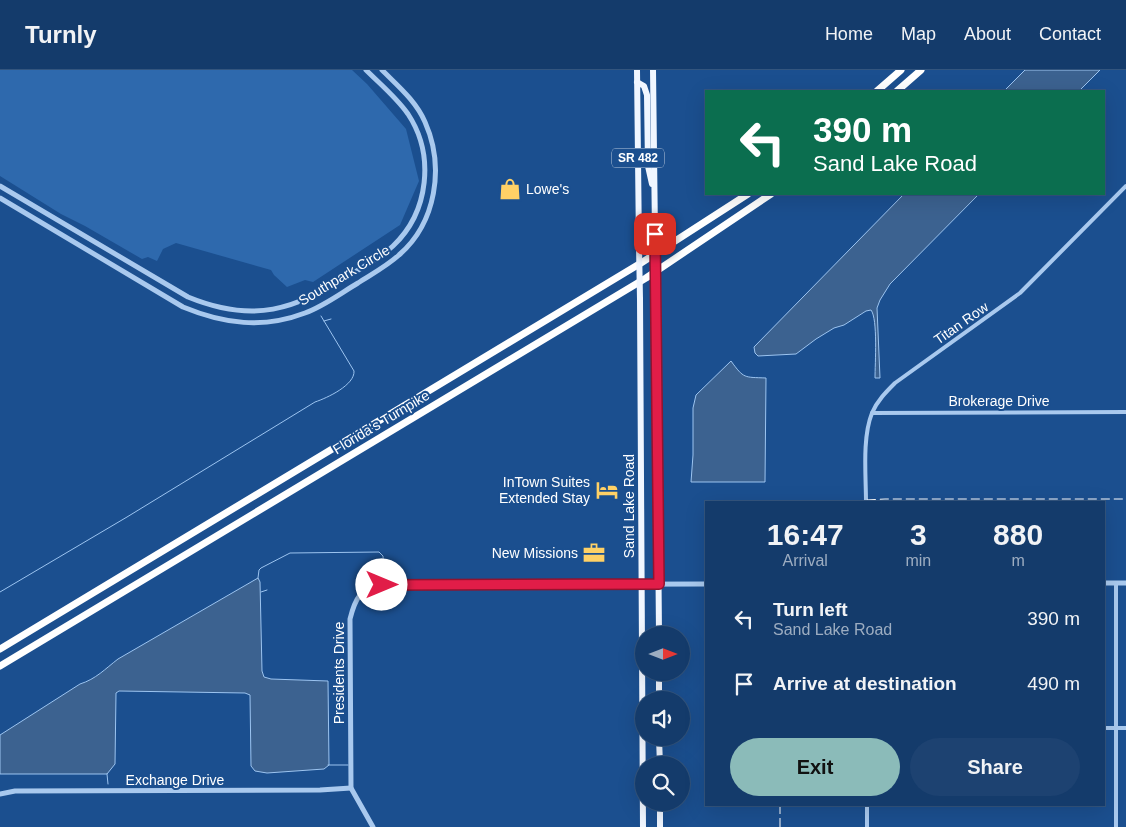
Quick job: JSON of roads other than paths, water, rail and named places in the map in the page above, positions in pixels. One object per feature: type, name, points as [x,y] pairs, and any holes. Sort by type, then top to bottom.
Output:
[{"type":"highway","points":[[878,90],[901,70]]},
{"type":"highway","points":[[898,90],[921,70]]},
{"type":"highway","name":"Florida's Turnpike","points":[[0,649],[642,263],[746,195]]},
{"type":"highway","name":"Florida's Turnpike","points":[[0,666],[646,278],[770,195]]},
{"type":"main road","name":"SR 482","points":[[637,70],[637,82]]},
{"type":"main road","name":"SR 482","points":[[653,70],[655,200]]},
{"type":"main road","points":[[637,82],[644,86],[647,95],[648,166],[655,200]]},
{"type":"main road","name":"Sand Lake Road","points":[[637,82],[643,827]]},
{"type":"main road","name":"Sand Lake Road","points":[[655,200],[659,626]]},
{"type":"main road","points":[[660,811],[660,827]]},
{"type":"street","name":"Southpark Circle","points":[[0,186],[188,297],[222,309],[254,312],[268,311],[302,302],[333,286],[392,247],[404,234],[412,221],[423,192],[424,156],[415,126],[396,99],[366,70]]},
{"type":"street","name":"Southpark Circle","points":[[0,198],[183,307],[203,315],[220,320],[254,323],[269,322],[306,313],[400,255],[412,241],[428,212],[434,194],[436,174],[431,138],[425,122],[417,107],[404,91],[382,70]]},
{"type":"street","name":"Titan Row","points":[[866,501],[867,431],[872,413],[882,396],[895,383],[1020,293],[1126,186]]},
{"type":"street","name":"Brokerage Drive","points":[[872,413],[1126,412]]},
{"type":"street","points":[[1105,583],[1126,583]]},
{"type":"street","points":[[1116,583],[1116,827]]},
{"type":"street","name":"Presidents Drive","points":[[373,827],[351,788],[350,619],[353,605],[360,594],[370,587],[382,585],[705,584]]},
{"type":"street","points":[[1105,728],[1126,728]]},
{"type":"street","name":"Exchange Drive","points":[[0,794],[15,792],[310,790],[351,788]]},
{"type":"street","points":[[867,806],[867,827]]},
{"type":"waterway","points":[[0,592],[315,402],[345,386],[350,381],[354,371],[321,316]]},
{"type":"waterway","points":[[324,321],[331,319]]},
{"type":"waterway","points":[[258,578],[261,568],[290,553],[379,552],[383,556],[384,576]]},
{"type":"waterway","points":[[261,592],[267,590]]},
{"type":"waterway","points":[[328,765],[348,765]]},
{"type":"waterway","points":[[107,774],[108,784]]},
{"type":"railway","points":[[860,501],[885,499],[1126,499]]},
{"type":"railway","points":[[780,806],[780,827]]},
{"type":"place","name":"Lowe's","points":[[510,189]]},
{"type":"place","name":"InTown Suites Extended Stay","points":[[607,490]]},
{"type":"place","name":"New Missions","points":[[594,553]]}]
